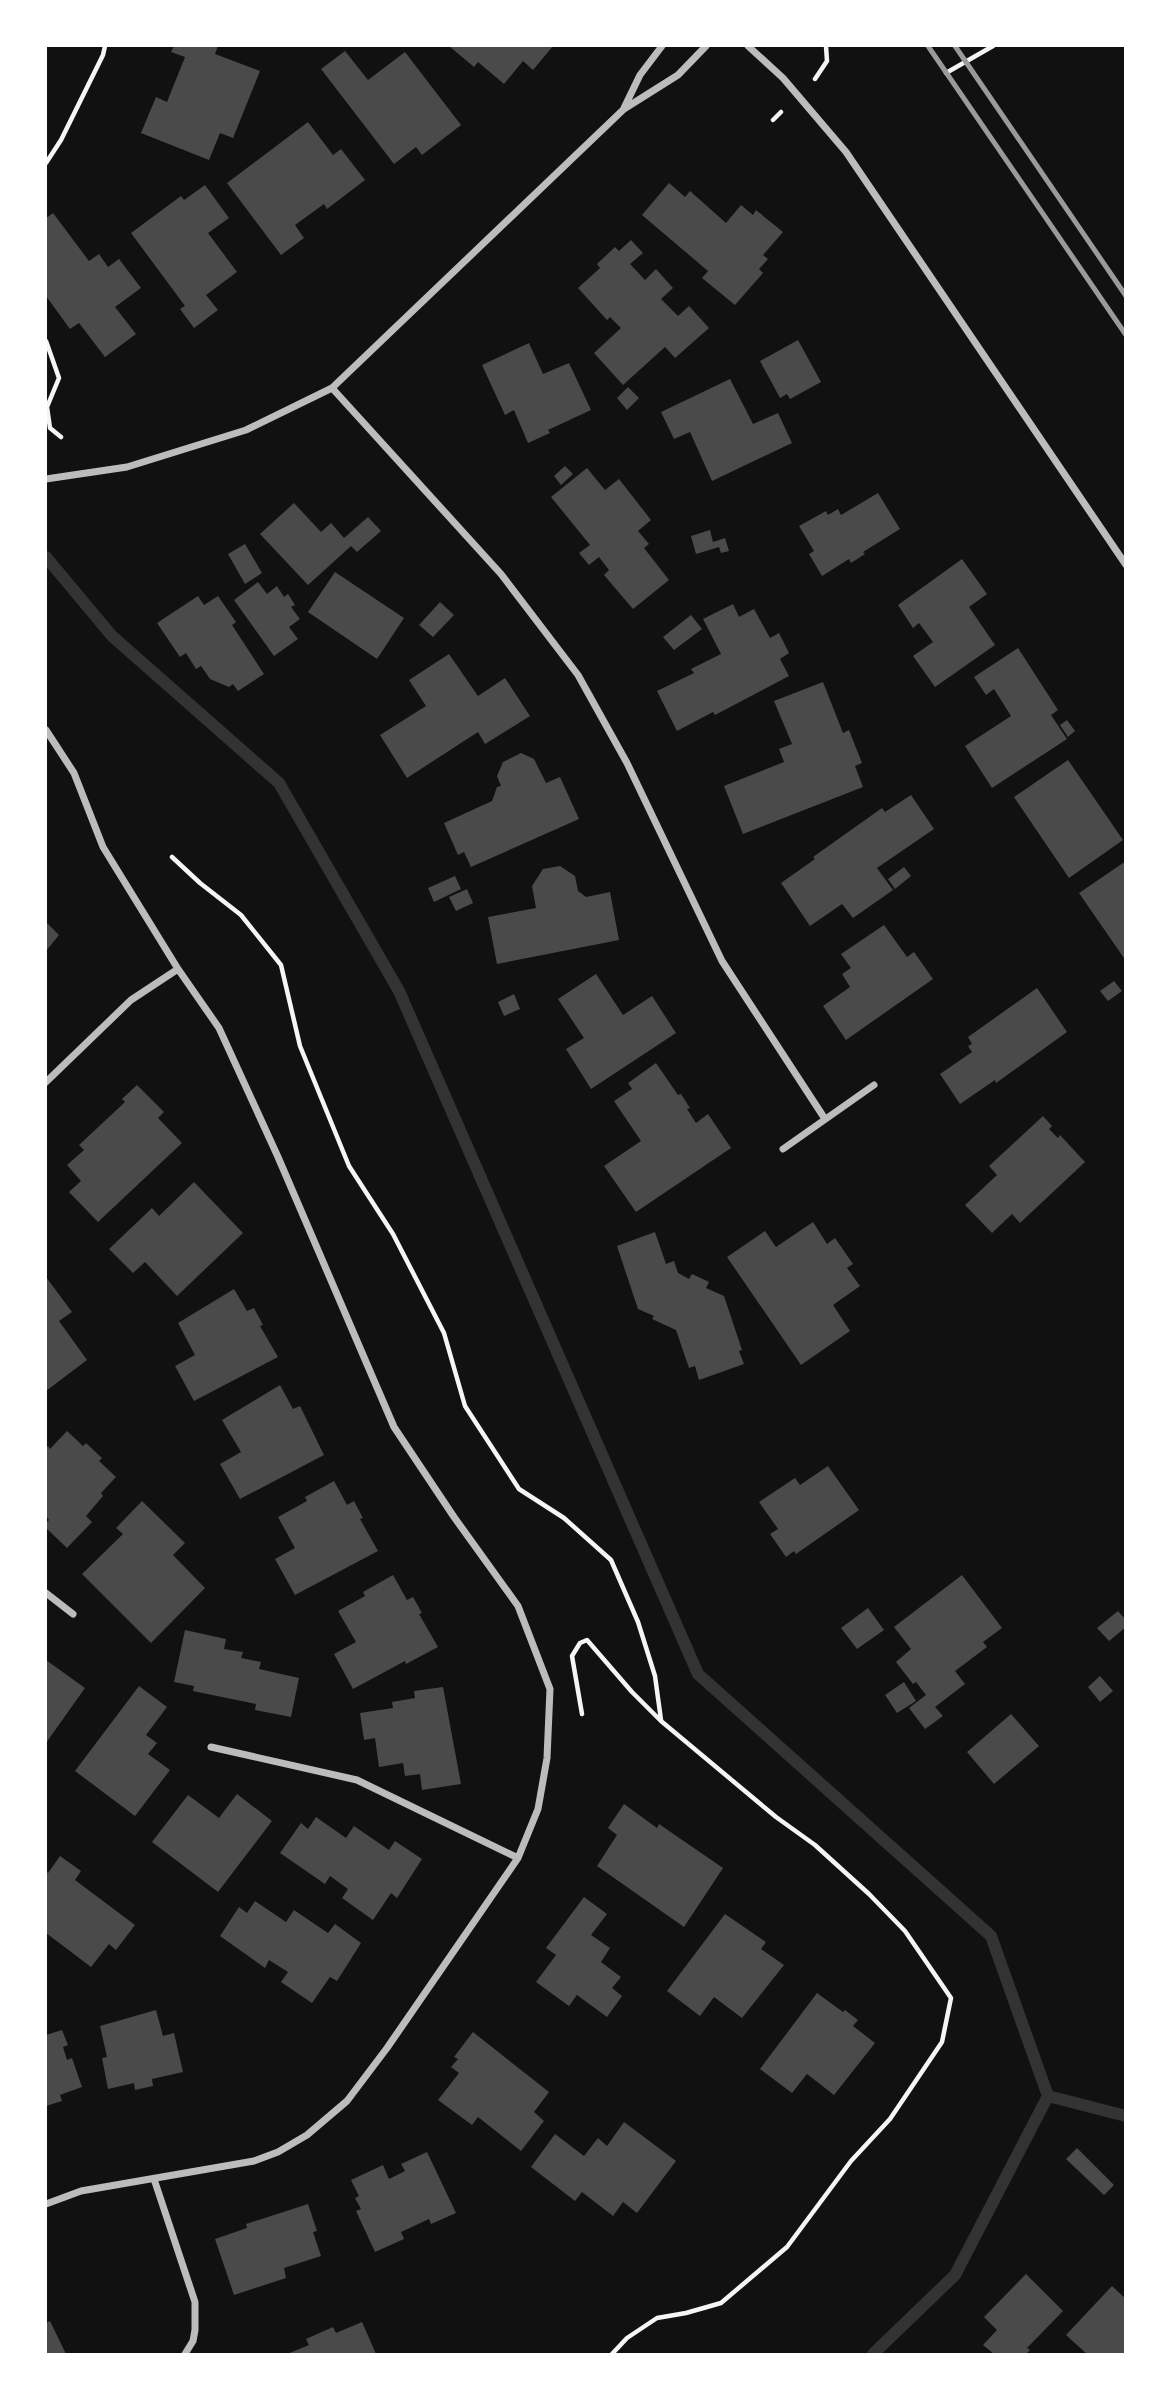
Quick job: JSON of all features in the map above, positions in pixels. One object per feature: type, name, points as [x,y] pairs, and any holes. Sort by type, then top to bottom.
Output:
[{"type":"street","points":[[624,109],[640,75],[662,46]]},
{"type":"street","points":[[46,479],[127,467],[246,430],[332,388],[624,109],[678,75],[706,46]]},
{"type":"street","points":[[748,46],[783,78],[846,152],[1125,565]]},
{"type":"street","points":[[332,388],[501,574],[579,675],[627,763],[722,961],[825,1119]]},
{"type":"street","points":[[46,730],[74,773],[103,847],[177,969],[219,1028],[278,1157],[394,1427],[518,1606],[550,1689],[547,1758],[538,1809],[518,1858],[387,2048],[347,2101],[307,2135],[278,2152],[254,2161],[81,2191],[46,2204]]},
{"type":"street","points":[[46,1082],[131,1000],[177,969]]},
{"type":"street","points":[[783,1149],[874,1085]]},
{"type":"street","points":[[46,1593],[73,1614]]},
{"type":"street","points":[[211,1747],[357,1780],[518,1858]]},
{"type":"street","points":[[154,2179],[195,2302],[193,2341],[185,2354]]},
{"type":"path","points":[[46,163],[61,140],[105,46]]},
{"type":"path","points":[[812,80],[819,75],[827,61],[826,46]]},
{"type":"path","points":[[946,73],[993,46]]},
{"type":"path","points":[[46,341],[59,378],[47,407],[50,428],[61,437]]},
{"type":"path","points":[[172,858],[241,915],[281,965],[300,1046],[349,1166],[393,1234],[444,1333],[465,1406],[519,1489],[564,1518],[611,1560],[638,1622],[655,1676],[662,1721]]},
{"type":"path","points":[[582,1714],[572,1656],[579,1643],[587,1640],[632,1692],[662,1721],[776,1817],[815,1845],[869,1894],[905,1931],[951,1998],[943,2042],[890,2119],[851,2161],[787,2247],[721,2303],[657,2318],[627,2338],[612,2354]]},
{"type":"building","points":[[174,46],[218,46],[215,54],[260,71],[233,138],[220,133],[209,160],[141,133],[156,97],[167,102],[185,57],[171,52]]},
{"type":"building","points":[[449,46],[553,46],[533,70],[523,61],[504,84],[478,62],[474,67]]},
{"type":"building","points":[[345,51],[368,80],[405,52],[461,125],[422,155],[416,147],[394,164],[321,69]]},
{"type":"building","points":[[308,122],[333,155],[341,149],[365,180],[327,209],[324,204],[295,225],[304,238],[281,255],[227,183]]},
{"type":"building","points":[[669,183],[685,197],[690,191],[726,223],[741,205],[753,215],[756,210],[783,232],[763,255],[768,259],[759,269],[763,273],[735,305],[702,278],[708,271],[642,215]]},
{"type":"building","points":[[205,185],[229,218],[208,233],[237,272],[206,295],[218,310],[194,328],[180,309],[185,306],[131,233],[181,196],[184,200]]},
{"type":"building","points":[[53,213],[89,261],[99,254],[108,267],[119,259],[141,288],[115,307],[136,334],[105,357],[79,323],[70,329],[46,296],[46,218]]},
{"type":"building","points":[[631,240],[643,253],[630,264],[645,280],[656,269],[673,288],[661,299],[678,316],[689,306],[709,328],[675,358],[665,347],[623,385],[594,353],[621,328],[610,317],[607,320],[578,288],[600,268],[597,264],[615,247],[619,251]]},
{"type":"building","points":[[798,340],[821,382],[790,399],[787,394],[780,398],[760,361]]},
{"type":"building","points":[[529,343],[543,374],[569,363],[591,410],[548,430],[550,433],[528,443],[514,410],[505,415],[482,365]]},
{"type":"building","points":[[730,379],[753,424],[778,413],[792,443],[712,481],[690,432],[674,439],[661,412]]},
{"type":"building","points":[[628,387],[639,398],[627,410],[617,398]]},
{"type":"building","points":[[565,466],[573,474],[561,485],[554,476]]},
{"type":"building","points":[[587,468],[605,490],[619,479],[651,520],[638,531],[649,544],[644,548],[669,580],[633,609],[604,575],[609,570],[599,557],[589,565],[579,553],[590,545],[551,497]]},
{"type":"building","points":[[878,493],[900,529],[863,552],[865,554],[851,563],[849,559],[822,576],[809,554],[814,551],[799,526],[826,511],[828,515],[838,509],[841,515]]},
{"type":"building","points":[[294,503],[321,532],[331,523],[344,538],[368,517],[381,531],[357,552],[351,546],[308,585],[260,534]]},
{"type":"building","points":[[710,530],[713,542],[725,538],[729,551],[721,553],[719,547],[696,554],[691,536]]},
{"type":"building","points":[[245,544],[262,573],[245,584],[228,554]]},
{"type":"building","points":[[962,559],[987,594],[969,607],[995,645],[935,687],[913,656],[933,642],[919,623],[913,628],[898,605]]},
{"type":"building","points":[[335,572],[404,618],[377,659],[308,612]]},
{"type":"building","points":[[258,582],[267,594],[277,586],[284,597],[288,594],[295,605],[291,607],[300,619],[289,627],[298,639],[274,656],[234,600]]},
{"type":"building","points":[[198,596],[204,605],[218,596],[236,622],[232,625],[264,674],[238,691],[233,684],[229,687],[210,679],[201,666],[196,669],[186,653],[180,657],[157,623]]},
{"type":"building","points":[[440,602],[454,615],[433,637],[419,625]]},
{"type":"building","points":[[733,604],[739,617],[754,609],[770,638],[779,633],[789,653],[780,659],[789,676],[715,715],[713,712],[677,731],[657,691],[694,673],[691,669],[721,654],[703,619]]},
{"type":"building","points":[[691,615],[702,629],[674,650],[663,637]]},
{"type":"building","points":[[1018,648],[1058,710],[1051,715],[1067,739],[992,788],[965,746],[1011,716],[994,689],[986,695],[974,677]]},
{"type":"building","points":[[449,654],[478,696],[505,678],[530,716],[485,744],[478,732],[407,778],[380,735],[426,706],[409,680]]},
{"type":"building","points":[[823,682],[843,733],[849,730],[862,763],[855,766],[863,787],[743,834],[724,786],[784,762],[779,749],[792,744],[774,701]]},
{"type":"building","points":[[1067,720],[1075,731],[1068,737],[1060,725]]},
{"type":"building","points":[[521,753],[534,759],[546,783],[560,777],[579,819],[471,867],[464,852],[458,855],[444,823],[492,801],[497,787],[501,786],[497,776],[503,762]]},
{"type":"building","points":[[1068,760],[1123,840],[1069,878],[1014,797]]},
{"type":"building","points":[[911,795],[934,829],[877,868],[893,890],[853,918],[842,904],[810,926],[781,883],[882,808],[885,812]]},
{"type":"building","points":[[1126,861],[1126,961],[1079,893]]},
{"type":"building","points":[[560,866],[575,876],[578,891],[586,897],[610,892],[619,940],[497,964],[488,917],[536,908],[532,886],[543,869]]},
{"type":"building","points":[[904,867],[911,876],[895,889],[888,879]]},
{"type":"building","points":[[455,876],[461,889],[434,902],[428,888]]},
{"type":"building","points":[[467,889],[473,903],[456,911],[449,897]]},
{"type":"building","points":[[46,922],[59,935],[46,951]]},
{"type":"building","points":[[884,925],[907,957],[914,952],[933,979],[846,1040],[823,1006],[850,987],[842,974],[851,968],[841,954]]},
{"type":"building","points":[[596,974],[623,1015],[652,996],[676,1033],[591,1089],[566,1049],[584,1038],[558,999]]},
{"type":"building","points":[[1114,981],[1122,991],[1108,1001],[1100,991]]},
{"type":"building","points":[[1037,988],[1067,1032],[996,1083],[995,1080],[960,1104],[940,1074],[972,1052],[968,1046],[972,1044],[968,1037]]},
{"type":"building","points":[[514,994],[520,1009],[504,1016],[498,1002]]},
{"type":"building","points":[[656,1063],[678,1095],[681,1094],[696,1123],[708,1114],[731,1148],[636,1212],[604,1166],[641,1141],[614,1101],[632,1089],[628,1083]]},
{"type":"building","points":[[137,1085],[164,1112],[158,1118],[182,1143],[98,1222],[69,1192],[81,1181],[67,1165],[84,1150],[79,1145],[125,1102],[122,1099]]},
{"type":"building","points":[[1043,1116],[1052,1126],[1049,1129],[1058,1138],[1060,1135],[1085,1162],[1020,1223],[1012,1214],[992,1233],[965,1205],[997,1175],[989,1166]]},
{"type":"building","points":[[194,1182],[243,1233],[177,1296],[145,1262],[133,1273],[109,1249],[152,1208],[159,1216]]},
{"type":"building","points":[[813,1222],[827,1244],[835,1238],[853,1264],[847,1268],[860,1286],[833,1305],[850,1331],[801,1365],[727,1257],[765,1231],[776,1247]]},
{"type":"building","points":[[655,1232],[666,1264],[674,1261],[678,1273],[689,1279],[692,1274],[709,1282],[706,1288],[724,1296],[744,1364],[699,1380],[695,1366],[689,1368],[676,1330],[638,1309],[617,1246]]},
{"type":"building","points":[[46,1277],[72,1312],[59,1321],[87,1360],[46,1391]]},
{"type":"building","points":[[234,1289],[247,1311],[254,1308],[263,1325],[260,1326],[278,1357],[194,1401],[175,1366],[195,1355],[178,1323]]},
{"type":"building","points":[[280,1385],[293,1409],[300,1406],[324,1455],[240,1499],[220,1464],[241,1452],[222,1420]]},
{"type":"building","points":[[67,1431],[83,1446],[86,1443],[102,1458],[99,1461],[116,1477],[101,1493],[103,1496],[86,1516],[92,1522],[67,1548],[46,1528],[49,1520],[46,1516],[46,1449],[48,1446],[50,1449]]},
{"type":"building","points":[[828,1466],[859,1510],[796,1554],[794,1551],[786,1557],[770,1534],[778,1529],[759,1502],[795,1478],[800,1485]]},
{"type":"building","points":[[334,1481],[347,1505],[354,1501],[363,1518],[360,1519],[378,1551],[295,1595],[275,1559],[295,1548],[278,1517],[307,1501],[305,1497]]},
{"type":"building","points":[[142,1501],[185,1543],[173,1555],[205,1588],[151,1643],[82,1574],[123,1534],[116,1528]]},
{"type":"building","points":[[393,1575],[407,1600],[413,1597],[422,1613],[419,1614],[438,1647],[353,1689],[334,1654],[356,1642],[338,1611],[365,1596],[363,1592]]},
{"type":"building","points":[[962,1575],[1002,1628],[983,1642],[987,1647],[955,1671],[965,1684],[935,1707],[943,1716],[925,1729],[909,1708],[926,1695],[916,1682],[913,1684],[896,1662],[911,1649],[894,1627]]},
{"type":"building","points":[[868,1608],[884,1630],[857,1649],[841,1628]]},
{"type":"building","points":[[1118,1611],[1126,1620],[1126,1627],[1109,1641],[1097,1628]]},
{"type":"building","points":[[185,1630],[226,1639],[224,1649],[243,1652],[241,1658],[261,1662],[259,1669],[299,1678],[291,1717],[255,1710],[256,1704],[193,1691],[194,1686],[174,1682]]},
{"type":"building","points":[[46,1660],[85,1688],[46,1743]]},
{"type":"building","points":[[1100,1676],[1113,1691],[1100,1702],[1088,1687]]},
{"type":"building","points":[[904,1682],[916,1701],[897,1713],[885,1695]]},
{"type":"building","points":[[139,1686],[167,1707],[146,1735],[157,1743],[148,1754],[170,1770],[135,1816],[75,1771]]},
{"type":"building","points":[[443,1687],[461,1784],[422,1790],[420,1774],[405,1776],[403,1763],[379,1767],[375,1738],[364,1740],[360,1713],[393,1708],[392,1702],[415,1698],[414,1691]]},
{"type":"building","points":[[1011,1714],[1039,1746],[994,1784],[967,1752]]},
{"type":"building","points":[[237,1794],[272,1821],[218,1892],[152,1842],[188,1795],[219,1818]]},
{"type":"building","points":[[624,1804],[657,1828],[659,1824],[723,1868],[684,1927],[597,1866],[617,1835],[608,1828]]},
{"type":"building","points":[[316,1817],[346,1838],[354,1826],[389,1850],[395,1841],[422,1859],[397,1898],[391,1893],[373,1920],[342,1898],[348,1889],[330,1876],[325,1884],[280,1853],[301,1823],[308,1829]]},
{"type":"building","points":[[60,1856],[81,1871],[75,1880],[135,1925],[116,1950],[109,1944],[91,1967],[46,1933],[46,1871],[48,1873]]},
{"type":"building","points":[[584,1897],[607,1914],[591,1935],[610,1948],[601,1962],[621,1977],[612,1988],[622,1996],[607,2017],[577,1995],[569,2006],[536,1982],[556,1955],[546,1948]]},
{"type":"building","points":[[255,1901],[286,1922],[294,1910],[328,1933],[335,1924],[361,1943],[337,1981],[330,1977],[312,2003],[281,1982],[288,1972],[269,1960],[265,1968],[220,1936],[239,1907],[247,1913]]},
{"type":"building","points":[[725,1914],[766,1942],[761,1949],[784,1965],[742,2018],[714,1997],[700,2016],[667,1991]]},
{"type":"building","points":[[817,1993],[858,2020],[853,2026],[875,2043],[834,2095],[807,2074],[792,2093],[760,2069]]},
{"type":"building","points":[[156,2010],[163,2036],[174,2033],[183,2072],[152,2079],[153,2086],[135,2090],[134,2083],[108,2089],[102,2058],[107,2057],[100,2026]]},
{"type":"building","points":[[62,2030],[68,2045],[63,2047],[67,2060],[72,2058],[82,2087],[60,2095],[62,2101],[46,2106],[46,2035]]},
{"type":"building","points":[[473,2032],[549,2092],[534,2112],[544,2121],[521,2151],[478,2117],[472,2125],[438,2100],[459,2073],[451,2067],[458,2059],[454,2057]]},
{"type":"building","points":[[624,2122],[676,2161],[637,2213],[623,2202],[613,2216],[582,2192],[575,2201],[531,2167],[555,2134],[584,2156],[598,2138],[607,2146]]},
{"type":"building","points":[[1077,2148],[1114,2185],[1104,2195],[1066,2159]]},
{"type":"building","points":[[427,2152],[456,2213],[431,2224],[429,2219],[401,2232],[404,2239],[375,2252],[356,2211],[361,2209],[355,2198],[359,2196],[351,2180],[383,2165],[389,2179],[405,2171],[401,2164]]},
{"type":"building","points":[[308,2204],[317,2231],[313,2232],[321,2256],[284,2268],[286,2278],[234,2295],[215,2239],[247,2228],[246,2224]]},
{"type":"building","points":[[1026,2274],[1063,2311],[1027,2348],[1030,2350],[1026,2354],[994,2354],[983,2345],[997,2330],[984,2317]]},
{"type":"building","points":[[1112,2286],[1126,2299],[1126,2354],[1087,2354],[1066,2335]]},
{"type":"building","points":[[50,2321],[66,2354],[46,2354],[46,2323]]},
{"type":"building","points":[[362,2322],[376,2354],[287,2354],[309,2345],[306,2339],[333,2327],[336,2333]]},
{"type":"waterway","points":[[46,557],[112,636],[279,783],[399,991],[698,1674],[991,1936],[1048,2096]]},
{"type":"waterway","points":[[1048,2096],[1126,2116]]},
{"type":"waterway","points":[[873,2354],[955,2275],[1048,2096]]},
{"type":"railway","points":[[928,46],[1126,335]]},
{"type":"railway","points":[[955,46],[1126,296]]}]
